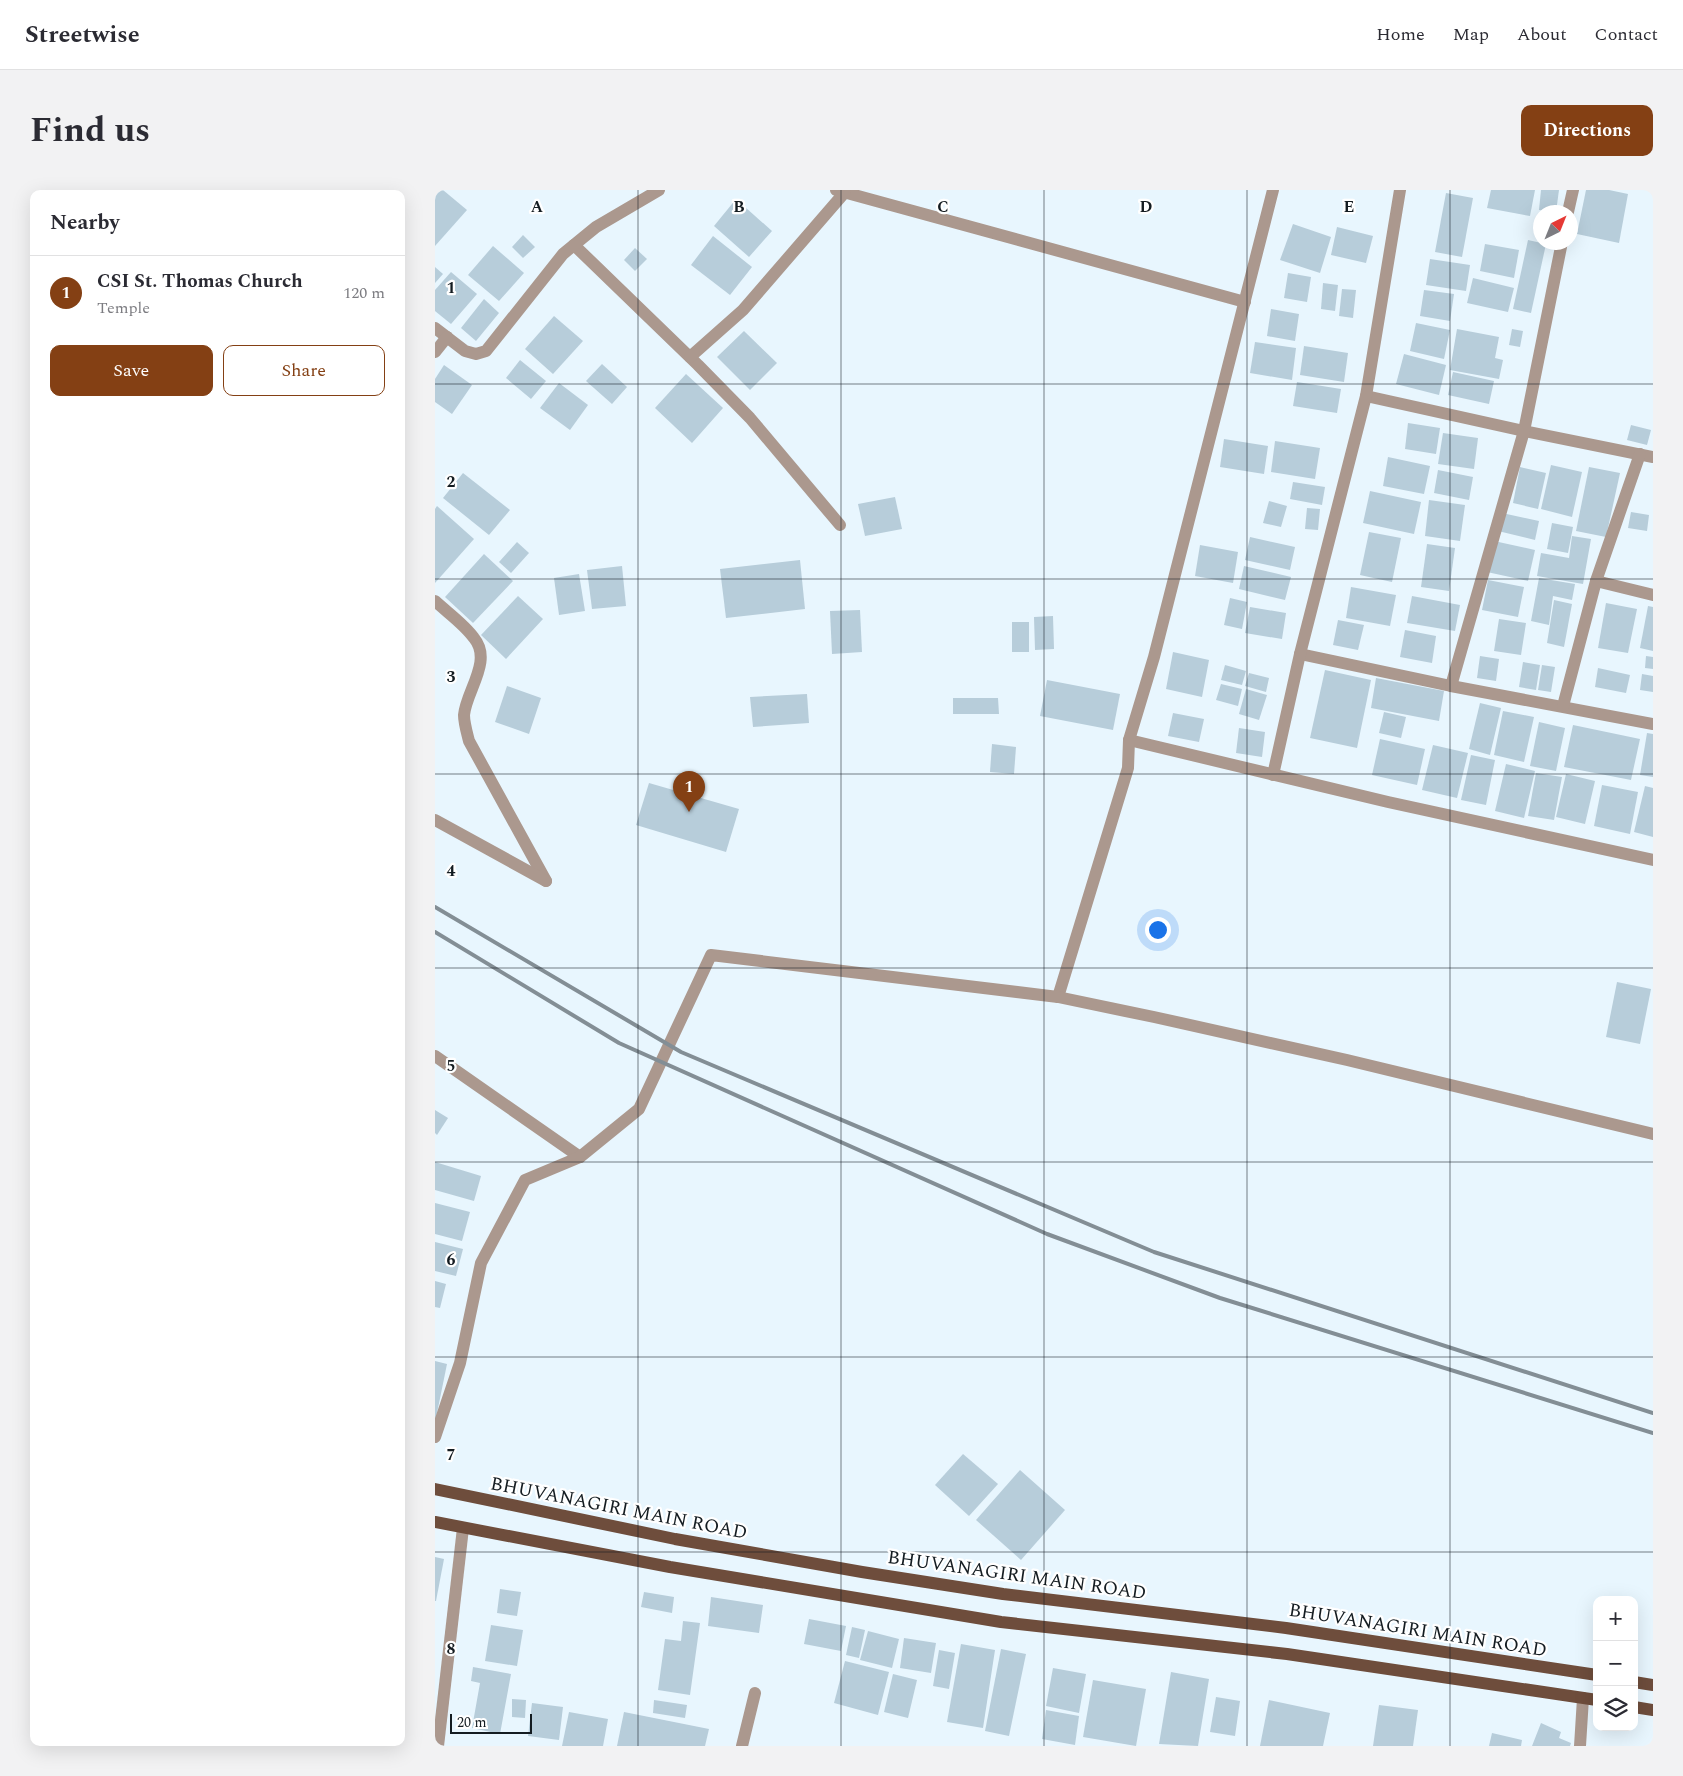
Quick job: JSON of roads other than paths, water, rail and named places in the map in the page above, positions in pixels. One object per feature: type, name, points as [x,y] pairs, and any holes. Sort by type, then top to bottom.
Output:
[{"type":"main road","name":"BHUVANAGIRI MAIN ROAD","points":[[435,1489],[675,1540],[1003,1594],[1286,1628],[1593,1674]]},
{"type":"main road","points":[[435,1522],[670,1567],[1001,1622],[1287,1654],[1593,1699]]},
{"type":"main road","points":[[1638,1683],[1653,1685]]},
{"type":"main road","points":[[1638,1708],[1653,1710]]},
{"type":"street","points":[[435,328],[465,350],[476,354],[486,351],[563,254],[596,227],[659,190]]},
{"type":"street","points":[[1058,997],[1128,768],[1129,740],[1154,657],[1273,190]]},
{"type":"street","points":[[1273,775],[1300,654],[1366,396],[1400,190]]},
{"type":"street","points":[[1570,205],[1573,190]]},
{"type":"street","points":[[690,357],[743,310],[841,191],[1245,302]]},
{"type":"street","points":[[574,245],[750,418],[840,526]]},
{"type":"street","points":[[1451,686],[1524,431],[1560,250]]},
{"type":"street","points":[[435,352],[447,337]]},
{"type":"street","points":[[1366,396],[1653,457]]},
{"type":"street","points":[[1563,706],[1596,581],[1640,454]]},
{"type":"street","points":[[1596,581],[1653,595]]},
{"type":"street","points":[[435,601],[475,639],[481,654],[479,670],[464,716],[469,741],[546,881],[435,820]]},
{"type":"street","points":[[1300,654],[1451,686],[1653,724]]},
{"type":"street","points":[[1129,740],[1388,802],[1653,860]]},
{"type":"street","points":[[435,1437],[460,1363],[481,1263],[525,1180],[580,1158],[639,1109],[711,955],[1058,997],[1337,1058],[1653,1134]]},
{"type":"street","points":[[435,1056],[580,1158]]},
{"type":"street","points":[[437,1746],[463,1528]]},
{"type":"street","points":[[742,1746],[755,1693]]},
{"type":"street","points":[[1579,1746],[1583,1698]]},
{"type":"railway","points":[[435,907],[681,1052],[1154,1252],[1653,1413]]},
{"type":"railway","points":[[435,932],[619,1043],[1047,1234],[1220,1298],[1653,1433]]},
{"type":"place","name":"CSI St. Thomas Church","points":[[689,812]]}]
